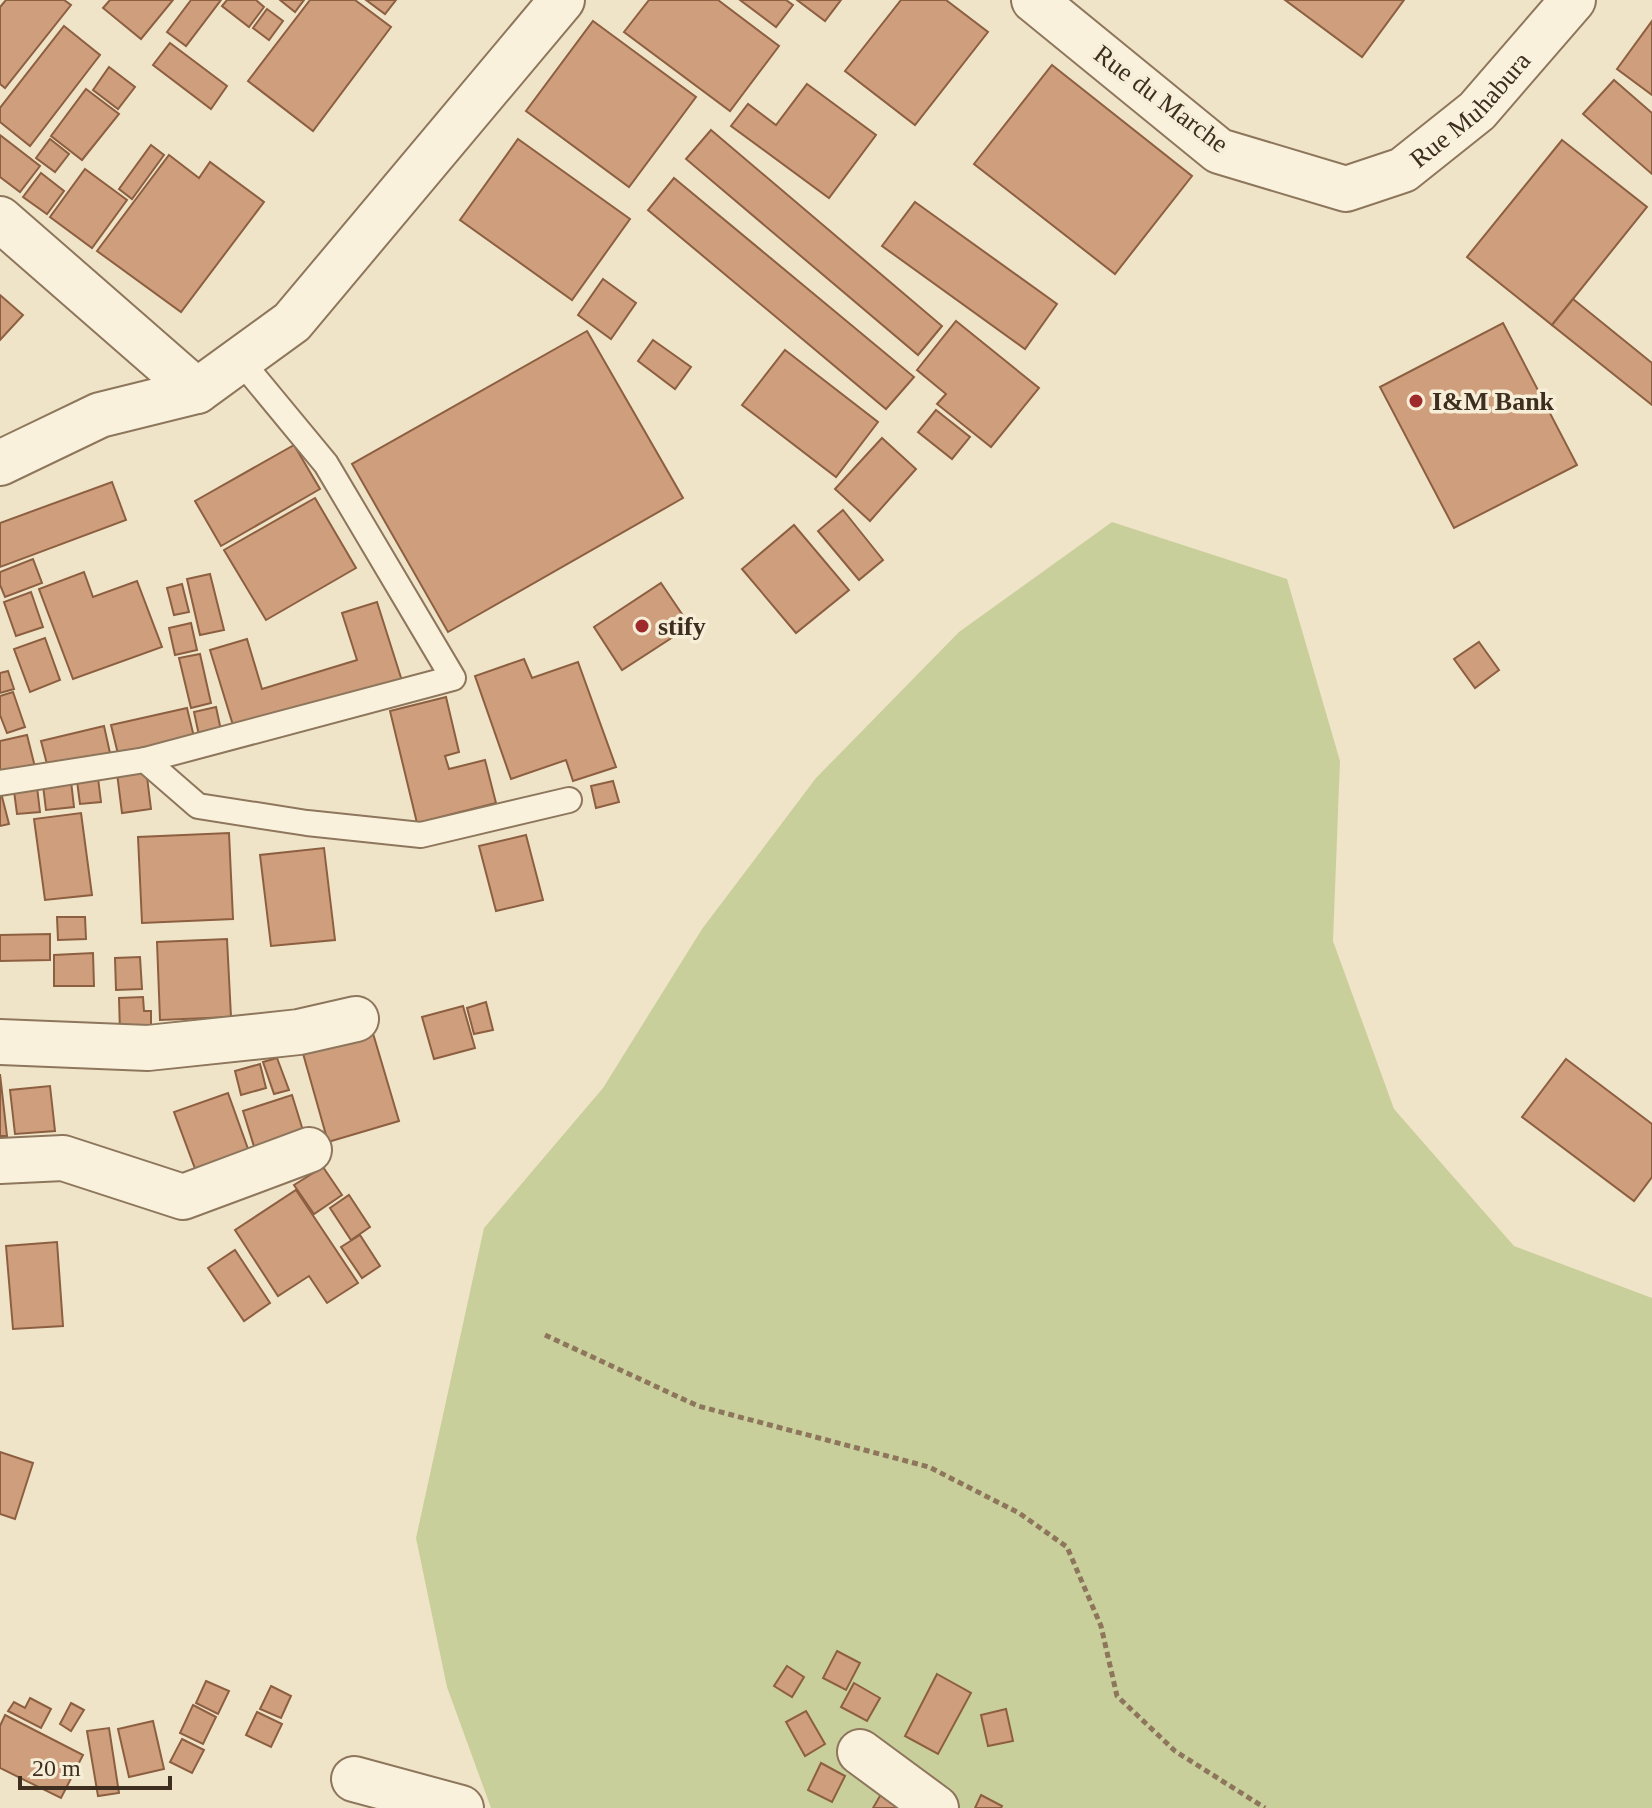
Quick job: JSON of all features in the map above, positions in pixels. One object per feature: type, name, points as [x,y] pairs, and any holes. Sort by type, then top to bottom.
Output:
[{"type":"street","points":[[0,463],[100,415],[197,391],[292,322],[562,0]]},
{"type":"street","name":"Rue du Marche","points":[[1034,0],[1219,151],[1346,189]]},
{"type":"street","name":"Rue Muhabura","points":[[1346,189],[1403,170],[1477,111],[1573,0]]},
{"type":"street","points":[[0,219],[197,391]]},
{"type":"street","points":[[0,1042],[148,1048],[299,1032],[356,1019]]},
{"type":"street","points":[[0,1161],[63,1158],[183,1197],[309,1150]]},
{"type":"street","points":[[860,1752],[936,1808]]},
{"type":"street","points":[[354,1779],[461,1808]]},
{"type":"lane","points":[[0,783],[145,760],[453,678],[326,464],[240,360]]},
{"type":"lane","points":[[145,760],[198,806],[307,823],[421,835],[569,800]]},
{"type":"path","points":[[545,1335],[698,1406],[929,1467],[1019,1513],[1067,1547],[1101,1626],[1117,1696],[1175,1751],[1265,1808]]},
{"type":"green space","points":[[1112,522],[1287,579],[1340,761],[1333,941],[1394,1109],[1514,1246],[1652,1298],[1652,1808],[491,1808],[447,1687],[416,1538],[484,1228],[603,1088],[702,929],[816,778],[959,632]]},
{"type":"building","points":[[6,0],[64,0],[71,5],[5,88],[0,84],[0,7]]},
{"type":"building","points":[[110,0],[173,0],[141,39],[103,8]]},
{"type":"building","points":[[191,0],[221,0],[186,46],[167,32]]},
{"type":"building","points":[[227,0],[256,0],[264,7],[249,27],[222,6]]},
{"type":"building","points":[[280,0],[304,0],[295,12]]},
{"type":"building","points":[[310,0],[355,0],[391,27],[313,131],[248,81]]},
{"type":"building","points":[[366,0],[396,0],[385,14]]},
{"type":"building","points":[[649,0],[718,0],[779,46],[730,111],[624,32]]},
{"type":"building","points":[[740,0],[786,0],[793,5],[776,27]]},
{"type":"building","points":[[797,0],[841,0],[825,21]]},
{"type":"building","points":[[901,0],[946,0],[988,32],[915,125],[845,71]]},
{"type":"building","points":[[1285,0],[1404,0],[1362,57]]},
{"type":"building","points":[[267,9],[283,21],[269,40],[253,28]]},
{"type":"building","points":[[593,21],[696,97],[629,187],[526,111]]},
{"type":"building","points":[[1652,21],[1652,95],[1617,69]]},
{"type":"building","points":[[64,26],[100,55],[30,146],[0,122],[0,108]]},
{"type":"building","points":[[170,43],[227,86],[211,109],[153,65]]},
{"type":"building","points":[[1052,65],[1192,176],[1115,274],[974,164]]},
{"type":"building","points":[[109,67],[135,87],[118,109],[93,90]]},
{"type":"building","points":[[1614,80],[1652,113],[1652,174],[1583,114]]},
{"type":"building","points":[[807,84],[876,135],[829,198],[731,126],[748,104],[776,125]]},
{"type":"building","points":[[86,89],[119,114],[82,160],[51,136]]},
{"type":"building","points":[[711,130],[942,326],[918,355],[686,159]]},
{"type":"building","points":[[0,135],[40,166],[20,192],[0,177]]},
{"type":"building","points":[[50,139],[69,154],[55,172],[36,158]]},
{"type":"building","points":[[518,139],[630,219],[572,300],[460,220]]},
{"type":"building","points":[[1562,140],[1647,207],[1552,325],[1467,257]]},
{"type":"building","points":[[151,145],[164,155],[132,199],[119,189]]},
{"type":"building","points":[[169,155],[199,178],[210,162],[264,202],[181,312],[97,251]]},
{"type":"building","points":[[85,169],[127,200],[92,248],[50,217]]},
{"type":"building","points":[[41,173],[64,191],[47,214],[23,197]]},
{"type":"building","points":[[674,178],[914,377],[886,409],[648,210]]},
{"type":"building","points":[[915,202],[1057,304],[1025,349],[882,246]]},
{"type":"building","points":[[603,279],[636,303],[611,339],[578,315]]},
{"type":"building","points":[[0,295],[23,315],[0,340]]},
{"type":"building","points":[[1573,299],[1652,363],[1652,405],[1552,325]]},
{"type":"building","points":[[956,321],[1039,388],[991,447],[937,404],[946,394],[917,370]]},
{"type":"building","points":[[1503,323],[1577,465],[1454,528],[1380,387]]},
{"type":"building","points":[[587,331],[683,498],[448,632],[352,464]]},
{"type":"building","points":[[653,340],[691,367],[675,389],[638,361]]},
{"type":"building","points":[[785,350],[878,422],[836,477],[742,405]]},
{"type":"building","points":[[936,410],[970,437],[952,459],[918,432]]},
{"type":"building","points":[[882,438],[916,469],[870,521],[835,489]]},
{"type":"building","points":[[294,445],[320,489],[221,546],[195,501]]},
{"type":"building","points":[[112,482],[126,520],[0,567],[0,523]]},
{"type":"building","points":[[315,498],[356,568],[266,620],[224,550]]},
{"type":"building","points":[[843,510],[883,560],[859,580],[818,531]]},
{"type":"building","points":[[794,525],[849,590],[796,633],[742,569]]},
{"type":"building","points":[[33,559],[42,583],[5,597],[0,585],[0,572]]},
{"type":"building","points":[[84,572],[93,597],[137,581],[162,647],[73,679],[39,589]]},
{"type":"building","points":[[210,574],[224,630],[200,635],[187,579]]},
{"type":"building","name":"stify","points":[[661,583],[690,626],[622,670],[594,627]]},
{"type":"building","points":[[182,584],[189,612],[174,615],[167,588]]},
{"type":"building","points":[[31,592],[43,627],[16,636],[4,602]]},
{"type":"building","points":[[377,602],[403,684],[236,735],[210,650],[247,639],[262,689],[357,660],[342,613]]},
{"type":"building","points":[[191,623],[197,650],[175,655],[169,628]]},
{"type":"building","points":[[45,638],[60,680],[30,692],[14,649]]},
{"type":"building","points":[[1479,642],[1499,670],[1475,688],[1454,659]]},
{"type":"building","points":[[200,654],[211,703],[191,708],[179,658]]},
{"type":"building","points":[[524,659],[532,678],[578,662],[616,767],[573,781],[566,760],[511,779],[475,676]]},
{"type":"building","points":[[8,671],[14,689],[0,693],[0,673]]},
{"type":"building","points":[[13,692],[25,727],[7,733],[0,715],[0,696]]},
{"type":"building","points":[[446,697],[459,752],[445,756],[449,769],[485,760],[496,803],[417,823],[390,711]]},
{"type":"building","points":[[216,707],[222,735],[200,740],[194,712]]},
{"type":"building","points":[[187,708],[194,737],[118,754],[111,725]]},
{"type":"building","points":[[104,726],[110,753],[48,768],[41,741]]},
{"type":"building","points":[[27,735],[35,767],[0,775],[0,741]]},
{"type":"building","points":[[146,769],[151,809],[122,813],[117,773]]},
{"type":"building","points":[[98,778],[101,802],[80,804],[77,781]]},
{"type":"building","points":[[71,781],[74,807],[46,810],[43,785]]},
{"type":"building","points":[[613,781],[619,802],[596,808],[591,786]]},
{"type":"building","points":[[37,787],[40,812],[17,814],[14,791]]},
{"type":"building","points":[[0,789],[9,824],[0,826]]},
{"type":"building","points":[[81,813],[92,895],[45,900],[34,819]]},
{"type":"building","points":[[229,833],[233,919],[142,923],[138,837]]},
{"type":"building","points":[[526,835],[543,900],[496,911],[479,846]]},
{"type":"building","points":[[324,848],[335,940],[271,946],[260,855]]},
{"type":"building","points":[[57,917],[85,917],[86,939],[58,940]]},
{"type":"building","points":[[50,934],[50,960],[0,961],[0,935]]},
{"type":"building","points":[[227,939],[231,1017],[160,1020],[157,942]]},
{"type":"building","points":[[93,953],[94,986],[54,986],[54,955]]},
{"type":"building","points":[[140,957],[142,989],[116,990],[115,958]]},
{"type":"building","points":[[143,997],[144,1011],[151,1011],[151,1031],[120,1032],[119,998]]},
{"type":"building","points":[[486,1002],[493,1030],[474,1034],[467,1008]]},
{"type":"building","points":[[463,1006],[475,1048],[434,1059],[422,1017]]},
{"type":"building","points":[[372,1030],[399,1121],[328,1142],[302,1050]]},
{"type":"building","points":[[277,1058],[289,1090],[274,1094],[263,1062]]},
{"type":"building","points":[[1566,1059],[1652,1124],[1652,1177],[1634,1201],[1522,1117]]},
{"type":"building","points":[[260,1064],[266,1088],[241,1095],[235,1071]]},
{"type":"building","points":[[0,1074],[7,1136],[0,1136]]},
{"type":"building","points":[[50,1086],[55,1131],[15,1134],[10,1090]]},
{"type":"building","points":[[228,1093],[253,1163],[200,1182],[174,1112]]},
{"type":"building","points":[[292,1095],[305,1137],[256,1153],[243,1111]]},
{"type":"building","points":[[323,1167],[342,1195],[314,1214],[294,1185]]},
{"type":"building","points":[[296,1190],[358,1283],[327,1303],[309,1276],[278,1296],[235,1230]]},
{"type":"building","points":[[349,1195],[370,1227],[351,1240],[330,1208]]},
{"type":"building","points":[[360,1235],[380,1266],[362,1278],[341,1247]]},
{"type":"building","points":[[57,1242],[63,1326],[13,1329],[6,1246]]},
{"type":"building","points":[[235,1250],[270,1303],[244,1321],[208,1268]]},
{"type":"building","points":[[0,1452],[33,1463],[15,1519],[0,1514]]},
{"type":"building","points":[[837,1651],[860,1663],[846,1690],[823,1678]]},
{"type":"building","points":[[787,1666],[804,1677],[792,1697],[774,1686]]},
{"type":"building","points":[[937,1674],[971,1693],[938,1754],[905,1736]]},
{"type":"building","points":[[206,1681],[229,1691],[218,1714],[196,1703]]},
{"type":"building","points":[[854,1683],[880,1698],[867,1721],[841,1707]]},
{"type":"building","points":[[271,1686],[291,1696],[281,1718],[260,1709]]},
{"type":"building","points":[[30,1698],[51,1709],[41,1728],[8,1711],[14,1702],[25,1708]]},
{"type":"building","points":[[71,1703],[84,1710],[71,1731],[60,1724]]},
{"type":"building","points":[[193,1705],[216,1717],[203,1744],[180,1733]]},
{"type":"building","points":[[1006,1709],[1013,1741],[988,1746],[981,1715]]},
{"type":"building","points":[[806,1711],[825,1744],[805,1756],[786,1722]]},
{"type":"building","points":[[257,1712],[282,1724],[271,1747],[246,1735]]},
{"type":"building","points":[[5,1715],[83,1755],[61,1798],[0,1768],[0,1726]]},
{"type":"building","points":[[153,1721],[164,1769],[129,1777],[118,1729]]},
{"type":"building","points":[[109,1728],[119,1793],[98,1796],[87,1731]]},
{"type":"building","points":[[182,1739],[204,1750],[192,1773],[170,1762]]},
{"type":"building","points":[[821,1763],[845,1776],[832,1802],[808,1790]]},
{"type":"building","points":[[884,1789],[919,1808],[873,1808]]},
{"type":"building","points":[[981,1795],[1002,1806],[1001,1808],[975,1808]]},
{"type":"place","name":"I&M Bank","points":[[1416,401]]},
{"type":"place","name":"stify","points":[[642,626]]}]
